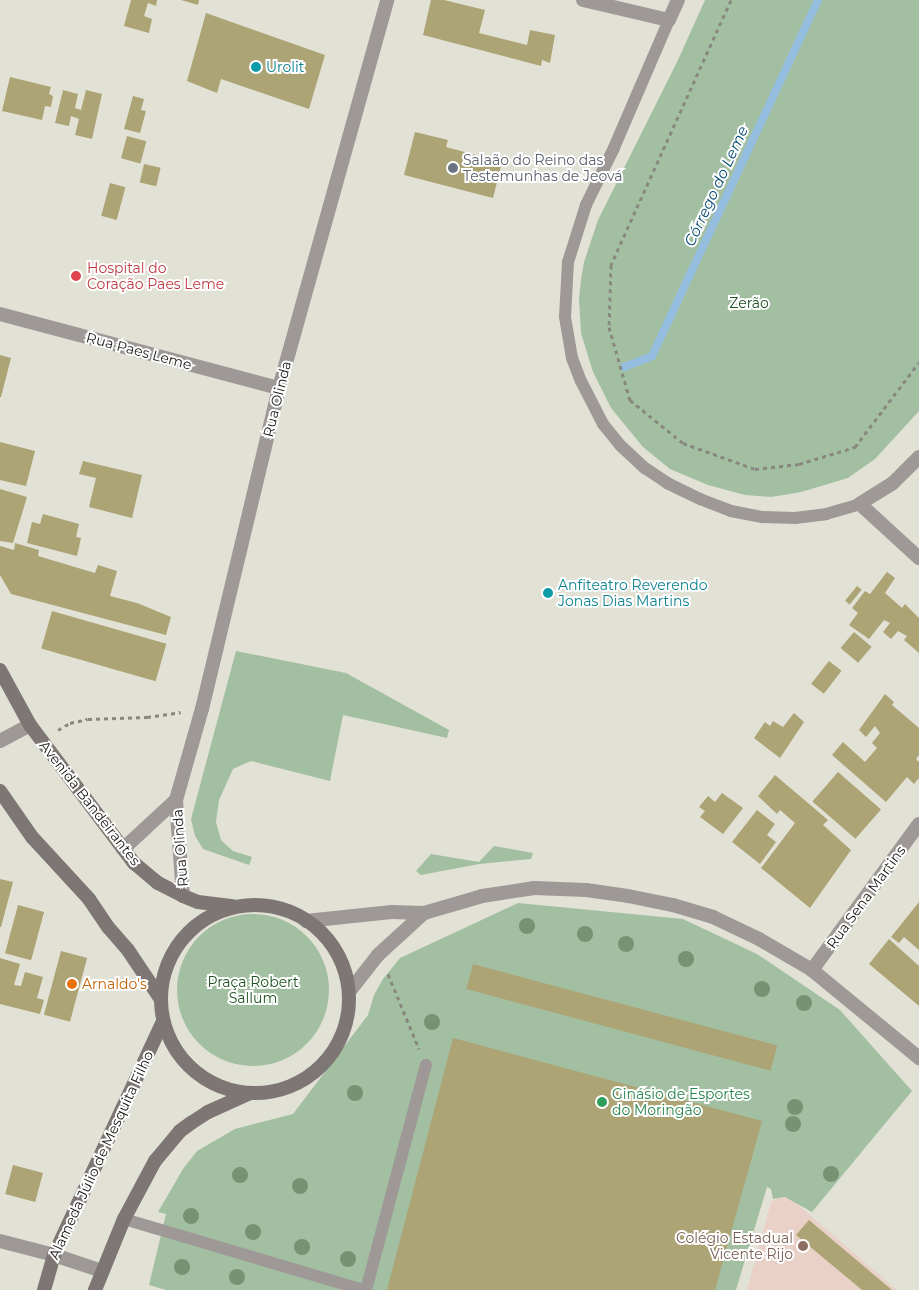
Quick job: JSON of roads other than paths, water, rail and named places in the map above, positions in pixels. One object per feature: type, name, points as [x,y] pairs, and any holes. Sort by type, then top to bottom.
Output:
[{"type":"main road","name":"Avenida Bandeirantes","points":[[0,670],[30,725],[134,863],[148,875],[183,896],[198,902],[239,907]]},
{"type":"main road","points":[[0,792],[32,837],[89,898],[108,927],[128,950],[160,998]]},
{"type":"main road","points":[[262,906],[277,909],[306,921],[323,934],[336,952],[345,971],[349,992],[348,1015],[342,1036],[330,1056],[320,1067],[295,1085],[274,1092],[250,1094],[226,1089],[204,1079],[186,1063],[171,1043],[163,1021],[160,998],[163,976],[168,962],[183,938],[199,924],[218,913],[239,907],[262,906]]},
{"type":"main road","name":"Alameda Júlio de Mesquita Filho","points":[[44,1290],[54,1255],[163,1021]]},
{"type":"main road","points":[[94,1290],[124,1219],[155,1161],[180,1131],[208,1112],[250,1094]]},
{"type":"street","name":"Rua Olinda","points":[[183,896],[176,800],[202,709],[279,388],[387,0]]},
{"type":"street","points":[[583,0],[669,20],[678,0]]},
{"type":"street","name":"Rua Paes Leme","points":[[0,314],[279,388]]},
{"type":"street","points":[[919,457],[893,483],[860,504],[919,558]]},
{"type":"street","points":[[0,741],[30,725]]},
{"type":"street","name":"Rua Olinda","points":[[123,849],[176,800]]},
{"type":"street","name":"Rua Sena Martins","points":[[812,970],[919,824]]},
{"type":"street","points":[[306,921],[392,912],[424,913],[482,896],[534,888],[558,888],[628,896],[674,905],[712,917],[759,939],[812,970],[919,1058]]},
{"type":"street","points":[[349,992],[378,955],[424,913]]},
{"type":"street","points":[[0,1241],[54,1255],[102,1271]]},
{"type":"lane","points":[[669,20],[614,148],[586,205],[570,256],[565,282],[565,317],[572,358],[581,381],[603,424],[621,446],[645,468],[667,484],[700,499],[730,511],[763,517],[794,518],[826,514],[860,504]]},
{"type":"lane","points":[[124,1219],[364,1290],[426,1065]]},
{"type":"waterway","name":"Córrego do Leme","points":[[624,367],[652,356],[818,0]]},
{"type":"place","name":"Urolit","points":[[256,67]]},
{"type":"place","name":"Salaão do Reino das Testemunhas de Jeová","points":[[453,168]]},
{"type":"place","name":"Hospital do Coração Paes Leme","points":[[76,276]]},
{"type":"place","name":"Anfiteatro Reverendo Jonas Dias Martins","points":[[548,593]]},
{"type":"place","name":"Arnaldo's","points":[[72,984]]},
{"type":"place","name":"Ginásio de Esportes do Moringão","points":[[602,1102]]},
{"type":"place","name":"Colégio Estadual Vicente Rijo","points":[[803,1246]]},
{"type":"park label","name":"Zerão","points":[[749,303]]},
{"type":"park label","name":"Praça Robert Sallum","points":[[253,990]]}]
